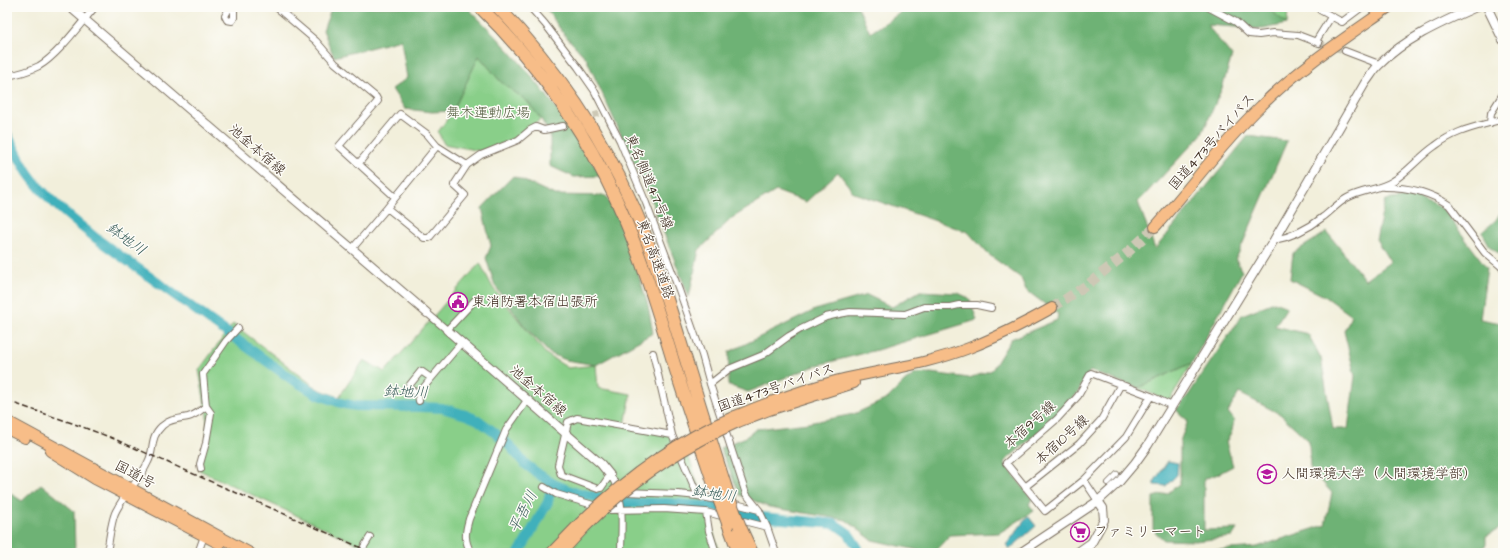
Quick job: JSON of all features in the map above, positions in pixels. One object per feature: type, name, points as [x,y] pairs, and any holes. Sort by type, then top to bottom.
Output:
[{"type":"highway","name":"東名高速道路","points":[[480,7],[532,64],[554,94],[587,144],[616,199],[643,268],[724,500],[740,527],[752,553]]},
{"type":"highway","name":"東名高速道路","points":[[498,7],[555,73],[576,103],[599,140],[631,202],[668,302],[724,500],[728,523],[739,553]]},
{"type":"highway","name":"国道473号バイパス","points":[[1155,227],[1180,200],[1220,149],[1262,105],[1306,67],[1389,7]]},
{"type":"highway","name":"国道473号バイパス","points":[[551,553],[582,525],[621,485],[656,459],[687,439],[713,425],[737,419],[767,403],[836,381],[934,359],[968,348],[1012,330],[1052,308]]},
{"type":"highway","name":"国道1号","points":[[7,421],[204,536],[236,553]]},
{"type":"highway","name":"国道1号","points":[[7,429],[39,444],[95,479],[187,518],[250,553]]},
{"type":"highway","name":"国道473号バイパス","points":[[561,553],[582,525]]},
{"type":"street","name":"池金本宿線","points":[[71,7],[427,313]]},
{"type":"street","points":[[7,76],[25,72],[40,65],[55,53],[94,7]]},
{"type":"street","points":[[230,7],[225,16],[227,20],[232,21],[234,18],[234,7]]},
{"type":"street","points":[[276,7],[316,41],[334,63],[376,97],[378,101],[339,146],[396,197]]},
{"type":"street","name":"東名側道47号線","points":[[530,7],[545,24],[594,90],[620,141],[646,202],[680,290],[746,494],[759,510],[776,553]]},
{"type":"street","points":[[1208,7],[1232,19],[1249,34],[1259,35],[1273,33],[1298,35],[1318,42],[1331,17]]},
{"type":"street","points":[[1320,7],[1320,10],[1342,22],[1362,7]]},
{"type":"street","points":[[1020,553],[1098,501],[1119,482],[1136,463],[1274,240],[1364,83],[1379,64],[1401,46],[1476,7]]},
{"type":"street","points":[[1487,7],[1503,40]]},
{"type":"street","points":[[1345,51],[1379,64]]},
{"type":"street","points":[[1490,122],[1491,113],[1503,94]]},
{"type":"street","points":[[358,164],[400,114],[427,134],[437,146],[467,165]]},
{"type":"street","points":[[1274,240],[1285,238],[1308,227],[1323,218],[1338,203],[1356,194],[1380,187],[1393,181],[1435,145],[1458,132],[1503,119]]},
{"type":"street","points":[[387,208],[424,238],[429,238],[465,195],[454,185],[467,165],[481,155],[518,140],[536,127],[544,130],[563,126]]},
{"type":"street","points":[[352,249],[437,146]]},
{"type":"street","points":[[1380,187],[1406,188],[1432,195],[1449,205],[1485,253],[1503,268]]},
{"type":"street","points":[[427,313],[447,330],[475,300]]},
{"type":"street","points":[[710,384],[729,369],[763,355],[789,336],[826,317],[850,312],[905,314],[924,307],[950,307],[959,305],[977,305],[991,308]]},
{"type":"street","points":[[201,469],[200,464],[206,443],[211,413],[206,406],[203,374],[225,342],[238,328]]},
{"type":"street","name":"池金本宿線","points":[[447,330],[528,399],[601,464],[610,474]]},
{"type":"street","points":[[418,394],[462,342]]},
{"type":"street","points":[[653,353],[672,435],[698,496]]},
{"type":"street","points":[[419,401],[418,394],[408,387],[421,371],[431,378]]},
{"type":"street","name":"本宿9号線","points":[[1084,480],[1045,511],[1006,463],[1058,419],[1078,396],[1091,373],[1151,396]]},
{"type":"street","name":"本宿10号線","points":[[1025,487],[1079,444],[1102,420],[1121,384]]},
{"type":"street","points":[[1086,553],[1104,520],[1103,508],[1084,480],[1126,437],[1151,396],[1172,406]]},
{"type":"street","points":[[471,553],[466,544],[466,530],[469,518],[506,430],[528,399]]},
{"type":"street","points":[[106,553],[115,512],[149,462],[152,450],[152,439],[162,425],[176,419],[188,417],[198,413],[206,406]]},
{"type":"street","points":[[610,474],[601,488],[598,489],[561,475],[558,465],[568,422],[577,418],[672,435]]},
{"type":"street","points":[[610,474],[620,498],[621,553]]},
{"type":"street","points":[[1108,483],[1117,474]]},
{"type":"street","points":[[544,487],[556,494],[610,510],[664,509],[706,512],[767,527]]},
{"type":"street","points":[[618,491],[637,494],[678,494],[698,496],[759,510]]},
{"type":"street","points":[[706,512],[709,531],[716,553]]},
{"type":"street","points":[[198,553],[204,536]]},
{"type":"street","points":[[360,553],[370,537]]},
{"type":"street","points":[[1075,553],[1092,541]]},
{"type":"green space","points":[[332,7],[467,7],[499,39],[543,91],[568,124],[601,176],[574,177],[550,166],[550,135],[541,119],[527,101],[501,82],[479,56],[453,111],[432,112],[405,109],[392,89],[407,78],[401,40],[334,57],[323,30]]},
{"type":"green space","points":[[545,7],[858,7],[870,33],[909,7],[1267,7],[1287,24],[1263,29],[1207,25],[1232,56],[1222,88],[1202,134],[1138,202],[1155,249],[1248,136],[1287,141],[1236,259],[1242,272],[1192,363],[1138,388],[1090,371],[1077,394],[1056,417],[1004,462],[1032,499],[1029,504],[1034,511],[999,533],[950,535],[933,553],[931,553],[872,540],[846,520],[769,507],[740,495],[720,448],[746,437],[756,429],[808,423],[854,414],[887,399],[904,382],[915,374],[931,373],[969,378],[992,370],[1011,339],[1057,320],[1058,314],[1026,290],[1021,278],[988,254],[968,232],[854,193],[838,172],[806,202],[776,191],[732,218],[699,250],[689,297],[651,200],[586,58],[563,33]]},
{"type":"green space","points":[[1267,7],[1288,7],[1287,24]]},
{"type":"green space","name":"舞木運動広場","points":[[479,55],[501,82],[527,101],[541,119],[513,140],[480,151],[444,144],[438,132],[453,111]]},
{"type":"green space","points":[[513,176],[555,195],[606,196],[624,229],[648,305],[653,333],[596,365],[566,360],[549,353],[525,327],[495,286],[486,258],[491,246],[482,208]]},
{"type":"green space","points":[[1415,196],[1443,209],[1487,268],[1480,319],[1501,323],[1503,326],[1503,527],[1486,536],[1486,545],[1473,553],[1178,553],[1257,547],[1325,525],[1332,493],[1310,468],[1309,441],[1280,414],[1239,393],[1228,412],[1234,420],[1232,431],[1226,442],[1233,466],[1204,479],[1204,530],[1237,529],[1232,537],[1195,541],[1164,540],[1153,530],[1153,497],[1168,493],[1180,483],[1180,441],[1188,421],[1176,410],[1189,394],[1242,315],[1274,302],[1287,307],[1275,326],[1308,334],[1321,358],[1333,429],[1348,429],[1355,376],[1344,331],[1352,316],[1326,297],[1290,279],[1293,253],[1327,232],[1365,280],[1390,262],[1376,239],[1385,200]]},
{"type":"green space","points":[[1503,208],[1503,256],[1491,248],[1482,232],[1496,220]]},
{"type":"green space","points":[[480,263],[493,288],[546,354],[568,368],[596,365],[598,388],[631,394],[625,425],[668,432],[690,460],[720,553],[377,553],[199,470],[207,437],[207,416],[199,370],[233,324],[318,389],[339,397],[364,360],[385,372]]},
{"type":"green space","points":[[920,291],[958,293],[969,298],[977,320],[877,350],[818,365],[748,392],[728,385],[729,352],[815,310],[867,295],[892,307]]},
{"type":"green space","points":[[1192,363],[1169,401],[1138,388]]},
{"type":"green space","points":[[41,484],[74,511],[75,553],[7,553],[7,491],[22,501]]},
{"type":"water","points":[[1168,461],[1178,463],[1177,475],[1166,486],[1154,485],[1154,482]]},
{"type":"water","points":[[1028,516],[1036,526],[1010,549],[1006,545]]},
{"type":"waterway","name":"鉢地川","points":[[7,134],[28,173],[51,200],[69,216],[97,239],[290,378],[317,394],[344,404],[357,406],[442,408],[466,415],[478,420],[494,432],[509,445],[525,464],[540,475],[552,483],[573,492],[626,503],[668,503],[729,508],[751,516],[835,524],[848,533],[858,548],[859,553]]},
{"type":"waterway","name":"平吾川","points":[[519,553],[548,502],[552,483]]},
{"type":"tunnel","points":[[1319,43],[1345,51]]},
{"type":"tunnel","points":[[585,118],[605,112]]},
{"type":"tunnel","points":[[1052,308],[1087,285],[1127,253],[1155,227]]},
{"type":"railway","points":[[7,401],[112,438],[373,553]]},
{"type":"place","name":"東消防署本宿出張所","points":[[458,302]]},
{"type":"place","name":"人間環境大学（人間環境学部）","points":[[1267,474]]},
{"type":"place","name":"ファミリーマート","points":[[1080,532]]}]
